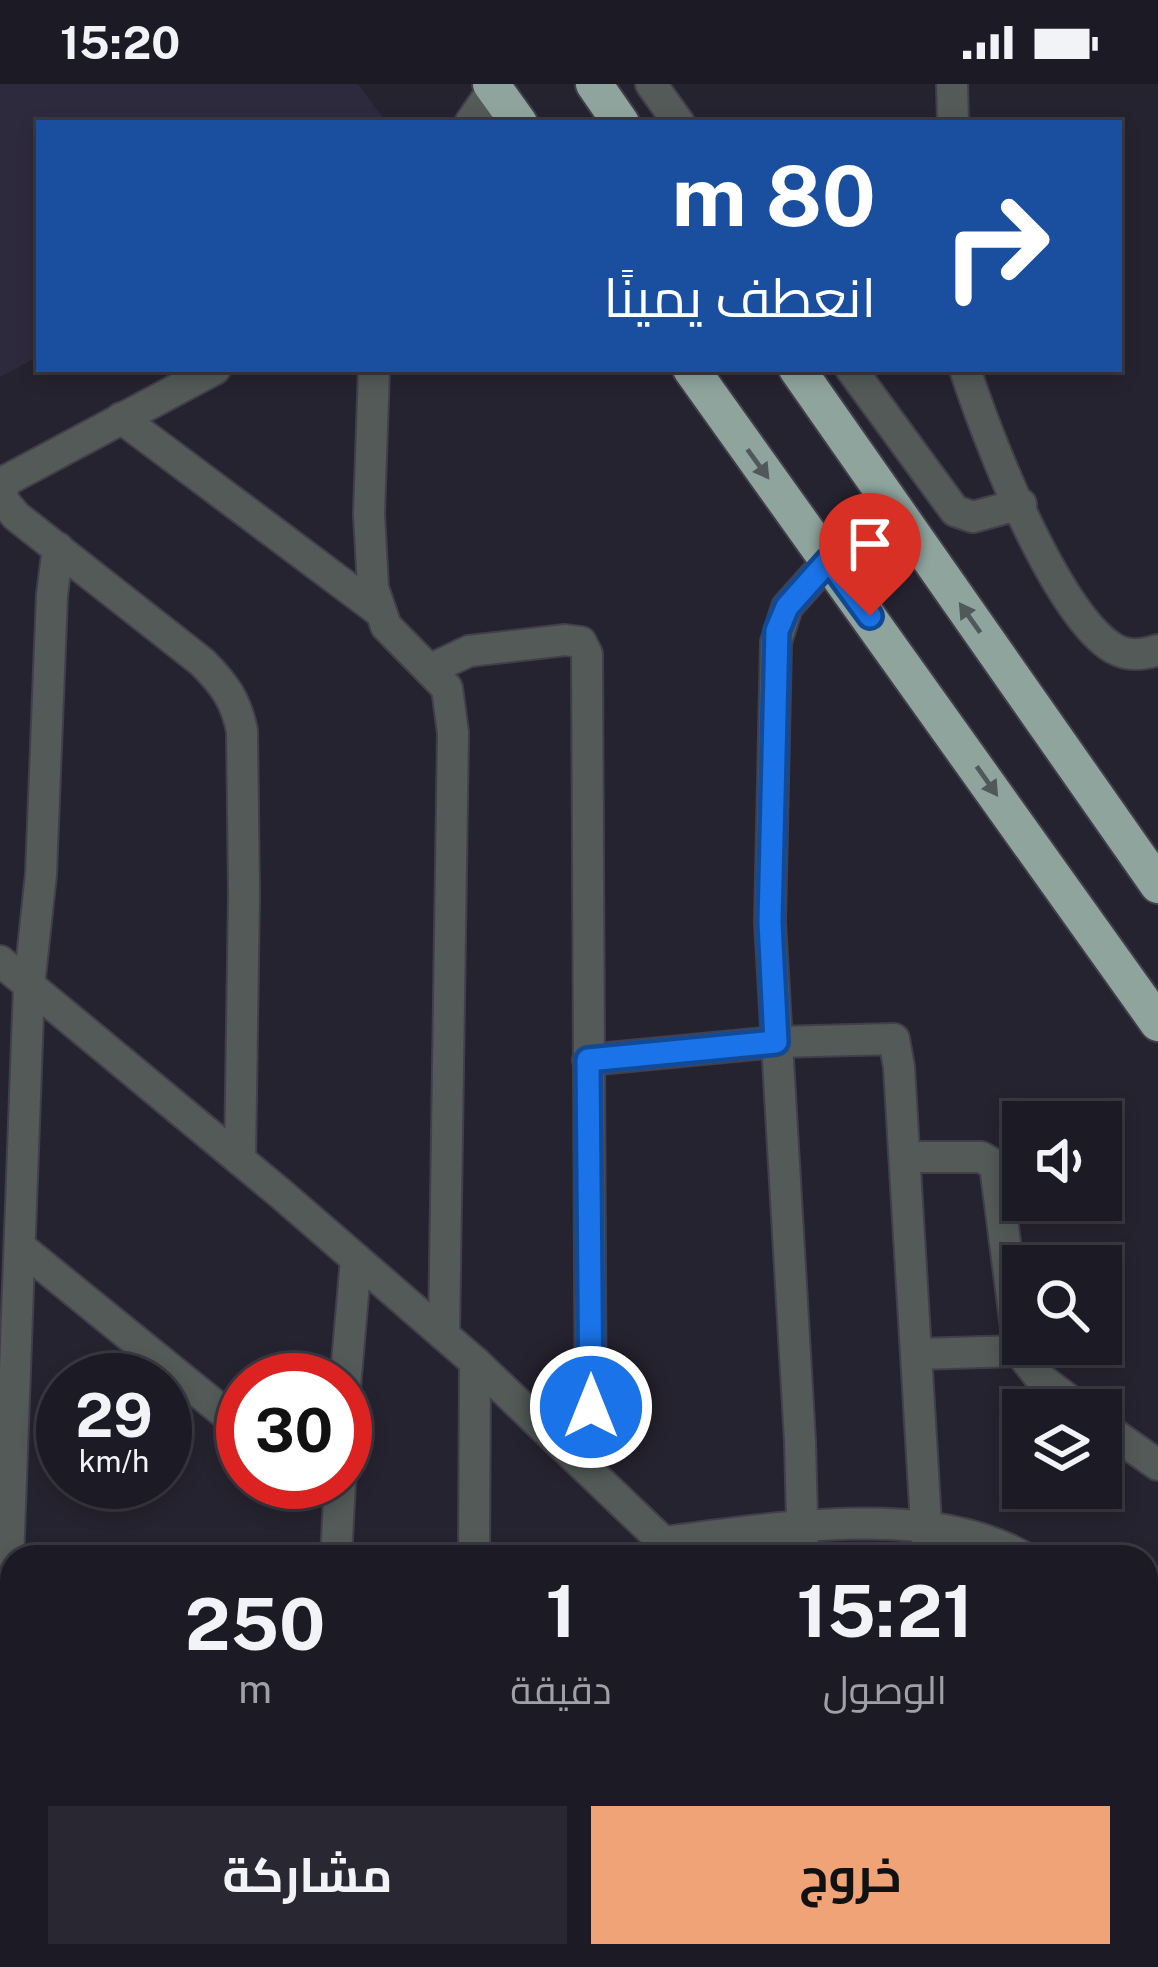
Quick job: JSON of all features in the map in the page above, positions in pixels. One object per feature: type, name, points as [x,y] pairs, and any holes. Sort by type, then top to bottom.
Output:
[{"type":"highway","points":[[594,84],[620,120]]},
{"type":"highway","points":[[493,86],[517,120]]},
{"type":"highway","points":[[693,372],[1158,1023]]},
{"type":"highway","points":[[799,372],[1158,885]]},
{"type":"street","points":[[651,84],[677,120]]},
{"type":"street","points":[[952,84],[953,120]]},
{"type":"street","points":[[472,120],[493,86]]},
{"type":"street","points":[[209,372],[25,470],[3,486],[2,499],[8,510],[202,662],[226,686],[237,707],[242,731],[244,894],[240,1160]]},
{"type":"street","points":[[374,372],[369,551],[380,611],[392,634],[447,688],[454,733],[444,1335]]},
{"type":"street","points":[[853,372],[956,512],[973,517],[1021,504]]},
{"type":"street","points":[[965,372],[1063,589],[1112,647],[1132,655],[1158,650]]},
{"type":"street","points":[[121,418],[380,611]]},
{"type":"street","points":[[6,1545],[13,1254],[29,986],[41,874],[58,548]]},
{"type":"street","points":[[803,1545],[770,922],[776,642],[787,607],[829,560]]},
{"type":"street","points":[[431,669],[453,656],[485,649],[566,640],[581,642],[585,648],[590,816],[591,1472]]},
{"type":"street","points":[[0,962],[475,1362],[667,1545]]},
{"type":"street","points":[[588,1060],[776,1042],[893,1040],[927,1542]]},
{"type":"street","points":[[904,1157],[981,1157],[995,1165],[1004,1245]]},
{"type":"street","points":[[13,1254],[216,1408]]},
{"type":"street","points":[[348,1353],[356,1259]]},
{"type":"street","points":[[917,1354],[1002,1352]]},
{"type":"street","points":[[474,1545],[475,1362]]},
{"type":"street","points":[[1030,1365],[1054,1389]]},
{"type":"street","points":[[1122,1440],[1158,1466]]},
{"type":"street","points":[[337,1545],[338,1509]]},
{"type":"street","points":[[698,1545],[802,1525],[927,1542],[980,1539],[994,1545]]},
{"type":"shaded area","points":[[0,84],[358,84],[385,120],[36,120],[36,358],[0,377]]},
{"type":"route","points":[[591,1407],[588,1060],[776,1042],[770,922],[777,631],[787,607],[829,560],[870,616]]}]
